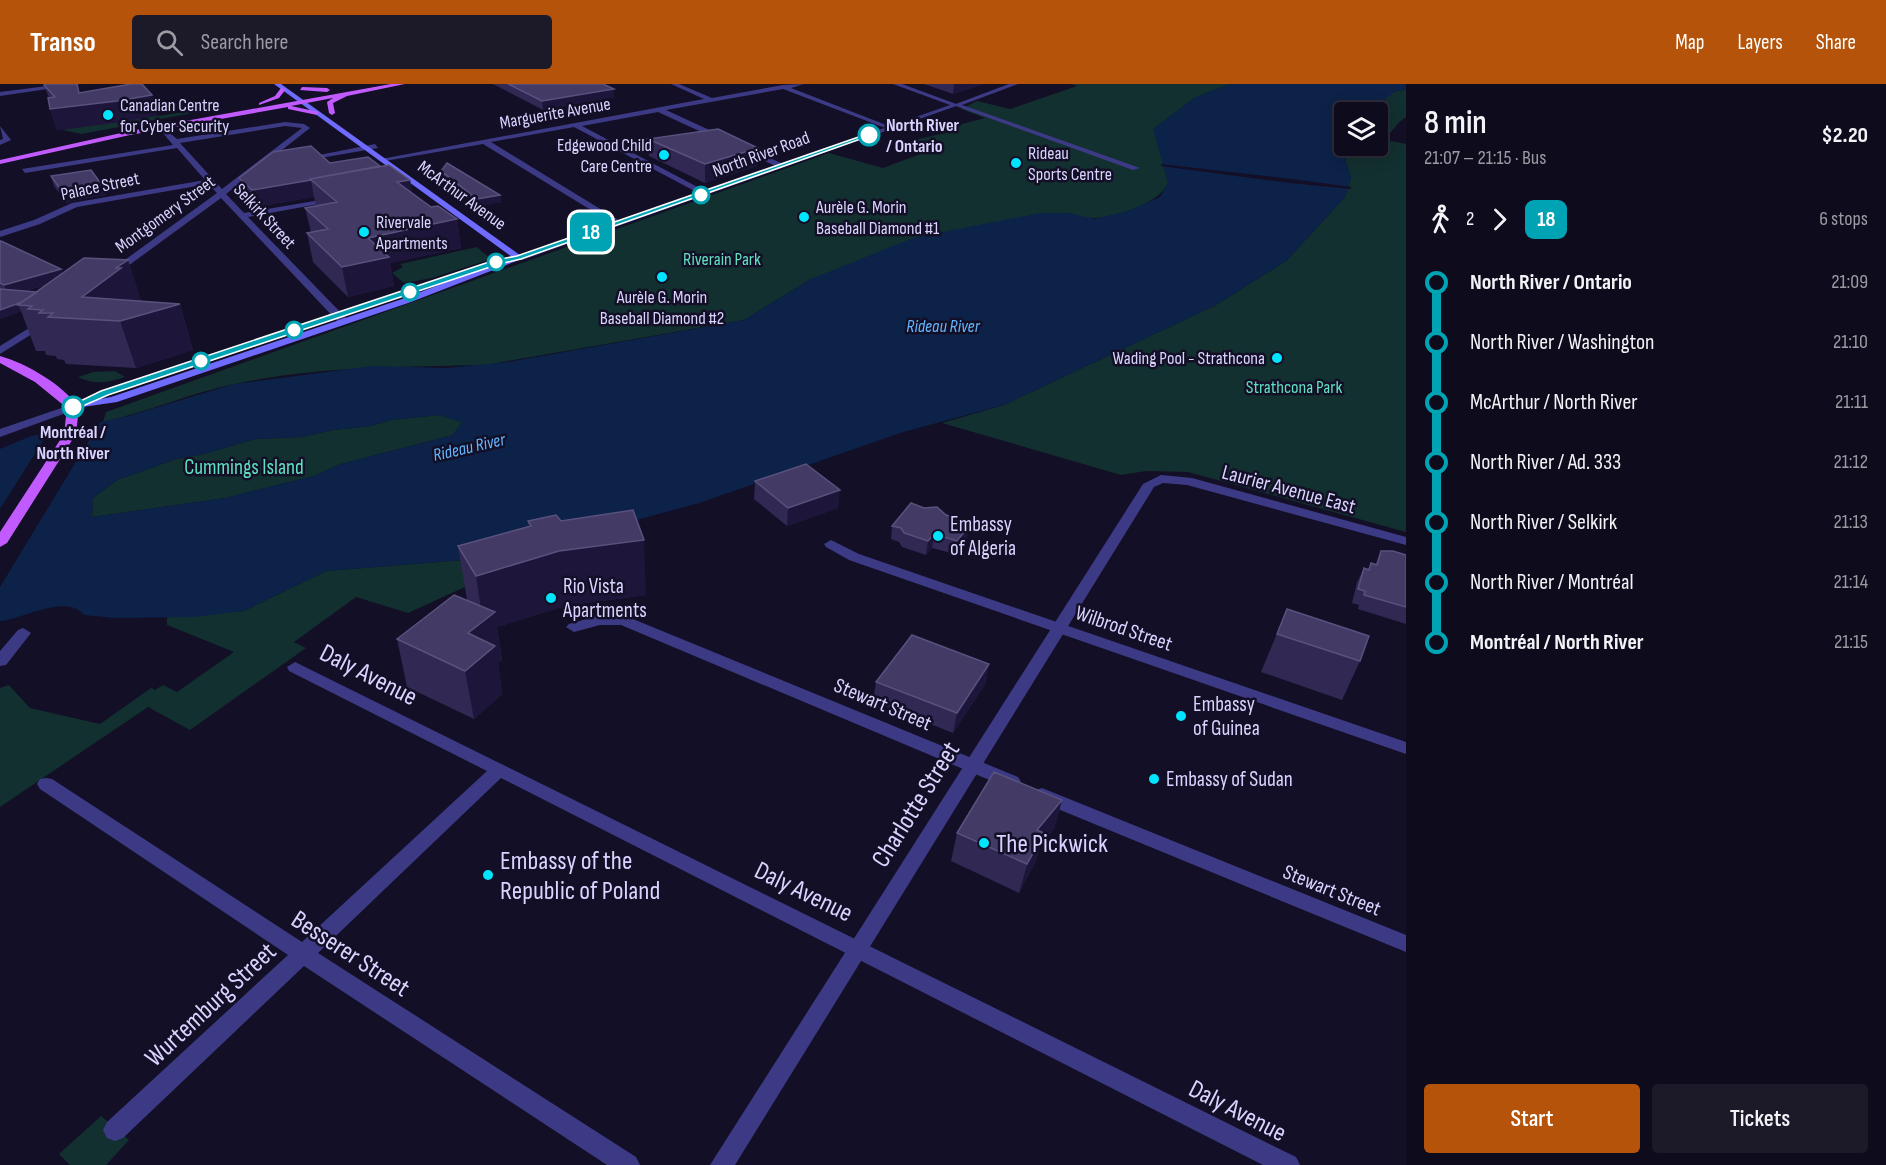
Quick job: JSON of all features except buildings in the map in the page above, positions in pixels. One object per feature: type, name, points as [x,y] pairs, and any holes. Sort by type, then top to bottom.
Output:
[{"type":"main road","name":"McArthur Avenue","points":[[293,84],[375,146],[385,159]]},
{"type":"main road","points":[[332,113],[332,100],[377,84]]},
{"type":"main road","points":[[0,156],[260,105],[402,84]]},
{"type":"main road","name":"McArthur Avenue","points":[[280,87],[365,148],[385,159],[519,258]]},
{"type":"main road","points":[[260,105],[277,97],[280,87]]},
{"type":"main road","points":[[302,89],[364,88]]},
{"type":"main road","points":[[0,162],[299,100]]},
{"type":"main road","points":[[227,115],[291,108],[317,113]]},
{"type":"main road","name":"North River Road","points":[[73,407],[105,393],[341,319],[498,262],[519,258]]},
{"type":"main road","points":[[0,359],[30,373],[73,407],[72,425],[67,439],[0,543]]},
{"type":"street","points":[[0,94],[72,84]]},
{"type":"street","points":[[674,84],[711,100]]},
{"type":"street","points":[[775,84],[890,128]]},
{"type":"street","name":"Marguerite Avenue","points":[[385,159],[801,84]]},
{"type":"street","points":[[896,84],[1136,168]]},
{"type":"street","name":"North River Road","points":[[519,258],[1015,84]]},
{"type":"street","points":[[659,110],[780,166]]},
{"type":"street","name":"Montgomery Street","points":[[104,279],[259,166],[306,128],[302,124],[294,124],[176,144]]},
{"type":"street","points":[[575,125],[704,194]]},
{"type":"street","points":[[0,128],[3,142]]},
{"type":"street","name":"Selkirk Street","points":[[166,132],[221,194],[341,319]]},
{"type":"street","points":[[484,141],[617,223]]},
{"type":"street","points":[[25,171],[176,144]]},
{"type":"street","points":[[295,160],[375,146]]},
{"type":"street","points":[[259,166],[273,164]]},
{"type":"street","name":"Palace Street","points":[[0,234],[37,222],[75,205],[210,181]]},
{"type":"street","points":[[402,186],[418,183]]},
{"type":"street","points":[[242,216],[342,198]]},
{"type":"street","points":[[0,351],[58,313]]},
{"type":"street","name":"North River Road","points":[[0,433],[73,407]]},
{"type":"street","name":"Laurier Avenue East","points":[[1161,479],[1188,481],[1406,541]]},
{"type":"street","name":"Charlotte Street","points":[[722,1165],[1145,487],[1161,479]]},
{"type":"street","name":"Wilbrod Street","points":[[831,544],[854,557],[1406,748]]},
{"type":"street","name":"Stewart Street","points":[[574,627],[600,620],[623,620],[971,766],[1406,944]]},
{"type":"street","points":[[0,661],[23,633]]},
{"type":"street","name":"Daly Avenue","points":[[295,667],[1288,1165]]},
{"type":"street","name":"Wurtemburg Street","points":[[116,1130],[499,770]]},
{"type":"street","name":"Besserer Street","points":[[46,783],[303,954],[628,1165]]},
{"type":"green space","name":"Riverain Park","points":[[1071,84],[1230,84],[1194,98],[1154,129],[1168,183],[1156,197],[1126,212],[1092,218],[1068,213],[811,279],[744,320],[485,365],[360,368],[266,378],[218,388],[103,422],[106,412],[829,153],[883,168],[923,153],[908,146],[918,144],[910,141],[954,131],[946,128],[985,118],[961,109],[977,101],[1010,109],[1077,86]]},
{"type":"green space","name":"Strathcona Park","points":[[1406,89],[1406,117],[1388,135],[1388,102],[1379,102],[1394,92]]},
{"type":"green space","points":[[219,108],[82,134],[62,130]]},
{"type":"green space","name":"Strathcona Park","points":[[1388,140],[1406,144],[1406,532],[1188,472],[1146,471],[1121,475],[942,423],[1004,405],[1216,305],[1286,261],[1345,197],[1351,178],[1346,156],[1388,156]]},
{"type":"green space","points":[[477,247],[491,259],[432,278],[404,283],[392,273],[403,267],[400,264]]},
{"type":"green space","points":[[115,371],[125,377],[101,382],[78,377],[93,372]]},
{"type":"green space","name":"Cummings Island","points":[[439,415],[462,422],[453,435],[341,464],[314,476],[225,498],[92,517],[93,498],[117,480],[176,459],[204,454],[255,439],[302,437],[333,430],[371,426],[391,420]]},
{"type":"green space","points":[[501,557],[500,571],[408,613],[356,597],[294,642],[306,648],[190,730],[148,707],[0,807],[0,688],[9,685],[30,708],[100,724],[151,688],[155,690],[163,685],[177,692],[234,652],[167,625],[167,617],[244,611],[326,571]]},
{"type":"green space","points":[[101,1116],[129,1140],[106,1165],[70,1165],[59,1154]]},
{"type":"water","name":"Rideau River","points":[[1230,84],[1406,84],[1406,89],[1394,92],[1382,102],[1334,102],[1334,156],[1346,156],[1351,178],[1345,197],[1286,261],[1216,305],[1004,405],[903,432],[699,503],[501,557],[326,571],[244,611],[194,617],[115,618],[84,615],[67,606],[44,609],[0,621],[0,449],[31,436],[128,416],[234,384],[373,366],[447,368],[508,362],[744,320],[811,279],[913,238],[1040,213],[1068,213],[1095,219],[1131,210],[1160,197],[1168,183],[1153,129],[1194,98]],"holes":[[[439,415],[462,422],[453,435],[341,464],[314,476],[225,498],[92,517],[93,498],[117,480],[176,459],[204,454],[255,439],[302,437],[333,430],[371,426],[391,420]]]},
{"type":"pier","points":[[1161,164],[1292,179],[1351,187],[1351,189],[1290,183],[1161,166]]},
{"type":"pier","points":[[101,419],[0,587],[0,509],[50,430]]},
{"type":"bus line","name":"18","points":[[73,407],[105,393],[498,262],[519,258],[869,135]]},
{"type":"place","name":"Canadian Centre for Cyber Security","points":[[108,115]]},
{"type":"place","name":"North River / Ontario","points":[[869,135]]},
{"type":"place","name":"Edgewood Child Care Centre","points":[[664,155]]},
{"type":"place","name":"Rideau Sports Centre","points":[[1016,163]]},
{"type":"place","name":"Aurèle G. Morin Baseball Diamond #1","points":[[804,217]]},
{"type":"place","name":"Rivervale Apartments","points":[[364,232]]},
{"type":"place","name":"Aurèle G. Morin Baseball Diamond #2","points":[[662,277]]},
{"type":"place","name":"Wading Pool - Strathcona","points":[[1277,358]]},
{"type":"place","name":"Montréal / North River","points":[[73,407]]},
{"type":"place","name":"Embassy of Algeria","points":[[938,536]]},
{"type":"place","name":"Rio Vista Apartments","points":[[551,598]]},
{"type":"place","name":"Embassy of Guinea","points":[[1181,716]]},
{"type":"place","name":"Embassy of Sudan","points":[[1154,779]]},
{"type":"place","name":"The Pickwick","points":[[984,843]]},
{"type":"place","name":"Embassy of the Republic of Poland","points":[[488,875]]}]
